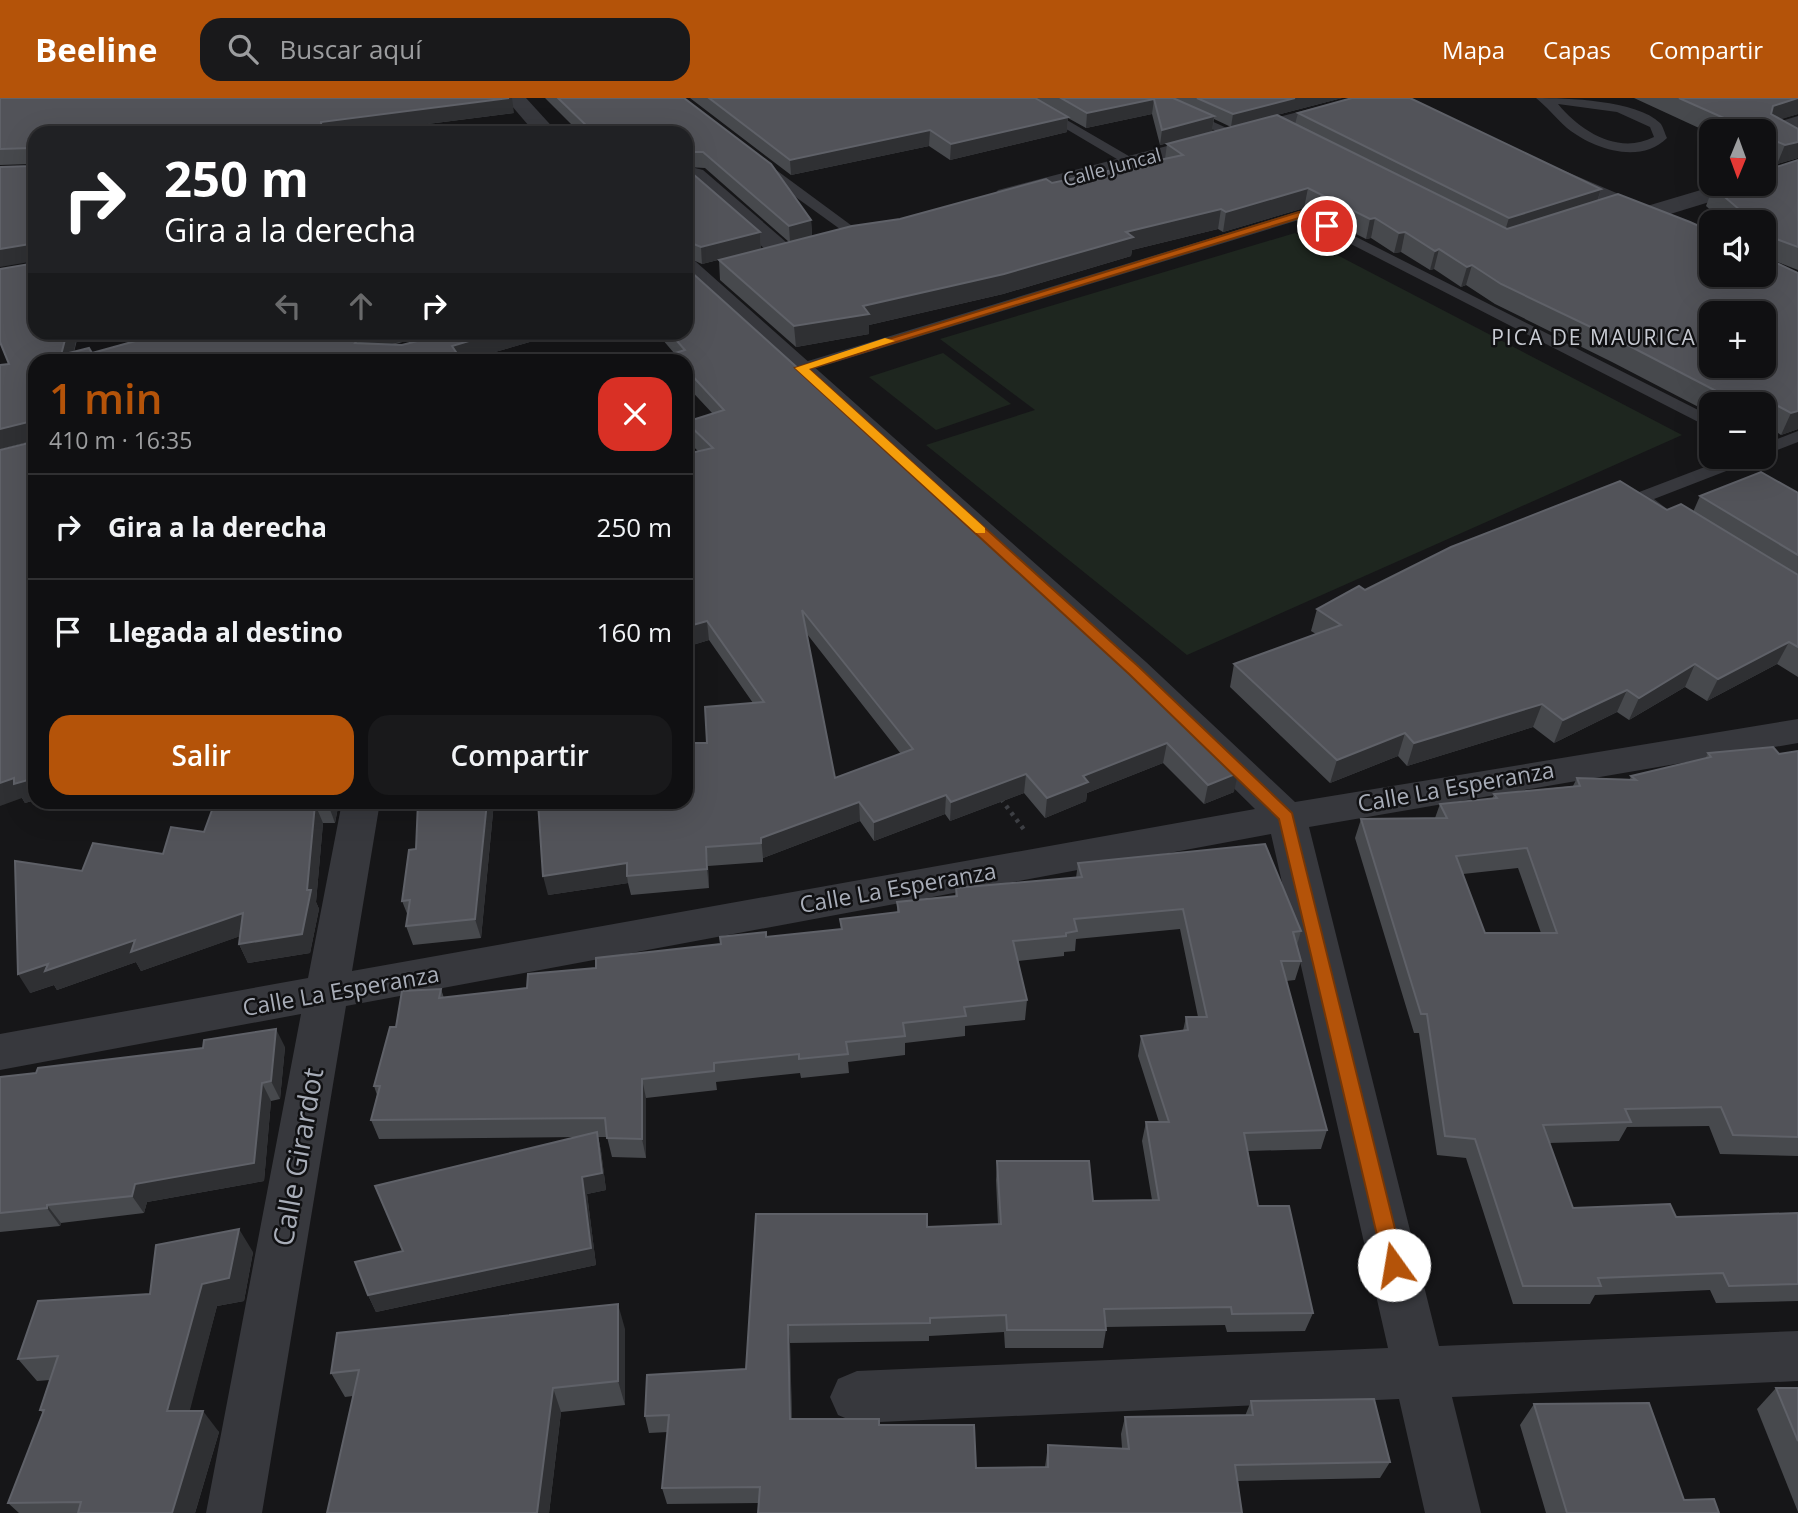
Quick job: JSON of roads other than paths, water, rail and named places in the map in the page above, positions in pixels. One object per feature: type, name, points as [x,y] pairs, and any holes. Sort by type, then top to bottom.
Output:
[{"type":"street","points":[[515,98],[541,126]]},
{"type":"street","name":"Calle Juncal","points":[[987,200],[1376,98]]},
{"type":"street","points":[[1798,122],[1776,130],[1798,142]]},
{"type":"street","points":[[1533,163],[1614,207],[1642,215],[1699,239]]},
{"type":"street","points":[[695,175],[785,253]]},
{"type":"street","points":[[1642,215],[1705,196]]},
{"type":"street","points":[[832,240],[882,227]]},
{"type":"street","points":[[760,260],[808,247]]},
{"type":"street","points":[[698,273],[1134,670],[1287,817],[1453,1513]]},
{"type":"street","name":"Calle La Esperanza","points":[[0,1052],[1439,789],[1798,731]]},
{"type":"street","name":"Calle Girardot","points":[[234,1513],[360,809]]},
{"type":"street","points":[[857,1397],[1798,1356]]},
{"type":"lane","points":[[1020,98],[1132,162]]},
{"type":"lane","points":[[1151,98],[1236,135]]},
{"type":"lane","points":[[1546,99],[1620,110],[1655,125],[1661,138],[1653,144],[1632,148],[1596,142],[1560,117],[1546,99]]},
{"type":"lane","points":[[1273,125],[1297,137]]},
{"type":"lane","points":[[750,157],[856,234]]},
{"type":"lane","points":[[801,368],[1303,214],[1699,417]]},
{"type":"lane","points":[[1776,445],[1798,436]]},
{"type":"lane","points":[[1674,519],[1640,498],[1715,469]]},
{"type":"district","name":"PICA DE MAURICA","points":[[1594,338]]}]
